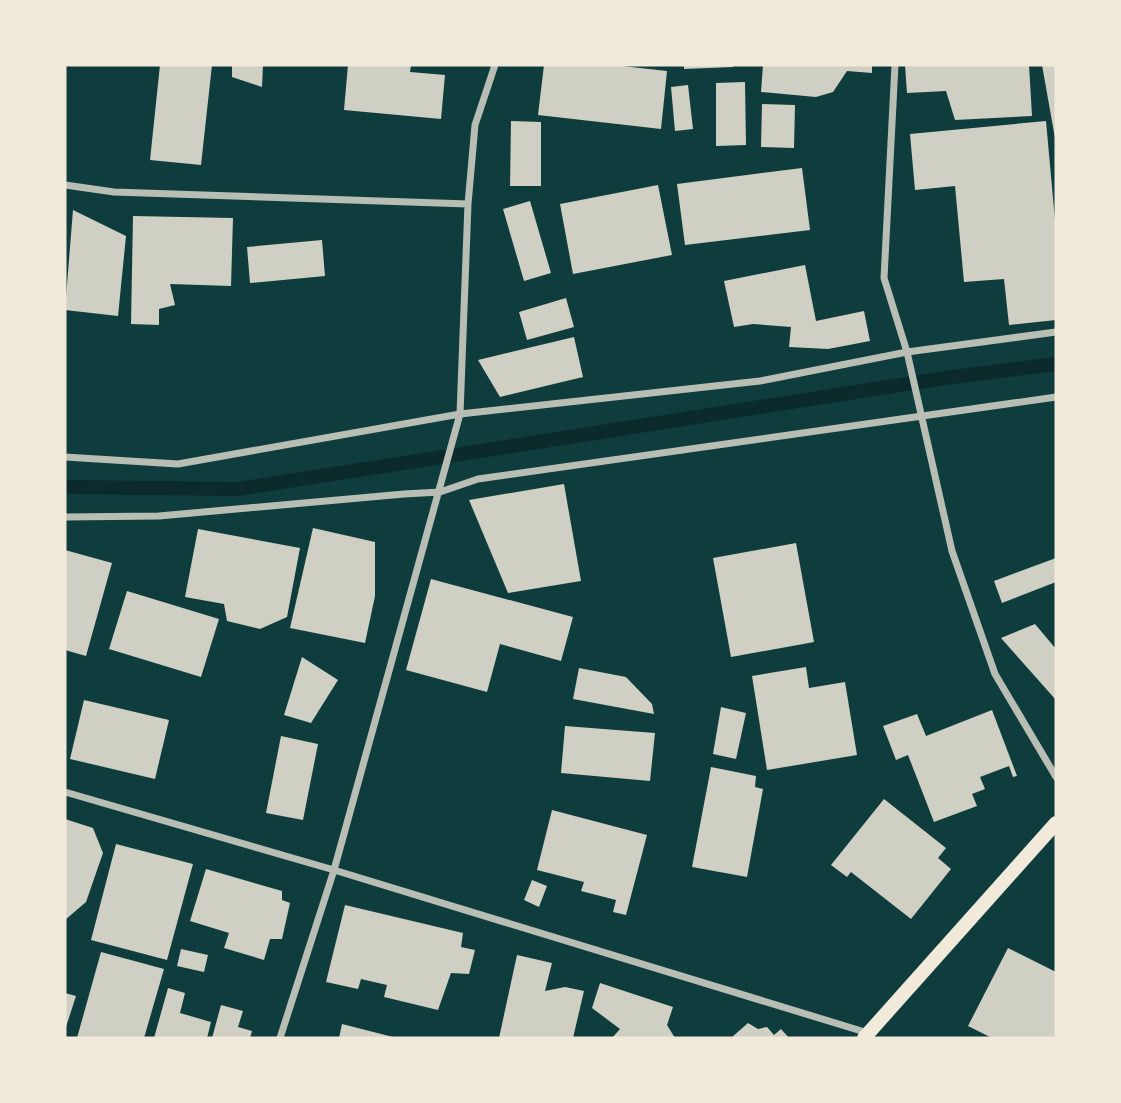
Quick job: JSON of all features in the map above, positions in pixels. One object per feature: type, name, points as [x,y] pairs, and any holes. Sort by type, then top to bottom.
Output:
[{"type":"main road","points":[[867,1036],[1056,823]]},
{"type":"street","points":[[280,1038],[334,870],[460,414],[468,204],[475,125],[495,65]]},
{"type":"street","points":[[895,65],[884,278],[907,352],[952,551],[995,674],[1056,777]]},
{"type":"street","points":[[65,185],[114,192],[468,204]]},
{"type":"street","points":[[65,457],[178,464],[460,414],[760,381],[907,352],[1056,332]]},
{"type":"street","points":[[65,517],[159,516],[440,492],[478,479],[1056,397]]},
{"type":"street","points":[[65,792],[334,870],[867,1036]]},
{"type":"building","points":[[160,65],[212,65],[201,165],[150,160]]},
{"type":"building","points":[[232,65],[263,65],[262,87],[232,77]]},
{"type":"building","points":[[348,65],[411,65],[410,72],[445,75],[441,119],[344,110]]},
{"type":"building","points":[[544,65],[613,65],[667,71],[661,129],[538,115]]},
{"type":"building","points":[[684,65],[733,65],[733,67],[684,69]]},
{"type":"building","points":[[763,65],[872,65],[872,73],[847,71],[833,92],[816,97],[761,92]]},
{"type":"building","points":[[905,65],[1029,65],[1032,116],[955,120],[946,91],[907,93]]},
{"type":"building","points":[[1042,65],[1056,65],[1056,138],[1055,138]]},
{"type":"building","points":[[745,82],[746,145],[716,146],[716,83]]},
{"type":"building","points":[[688,85],[693,129],[675,131],[671,87]]},
{"type":"building","points":[[762,104],[795,105],[794,148],[761,147]]},
{"type":"building","points":[[511,121],[541,122],[541,186],[510,186]]},
{"type":"building","points":[[1046,121],[1056,231],[1056,320],[1009,325],[1004,279],[964,282],[955,186],[915,190],[910,134]]},
{"type":"building","points":[[802,168],[810,230],[685,245],[677,184]]},
{"type":"building","points":[[658,185],[672,255],[573,274],[560,204]]},
{"type":"building","points":[[530,201],[551,273],[524,281],[503,209]]},
{"type":"building","points":[[73,210],[126,236],[118,316],[65,310]]},
{"type":"building","points":[[133,216],[233,218],[231,286],[170,284],[175,305],[159,309],[159,325],[131,324]]},
{"type":"building","points":[[322,240],[325,276],[250,283],[247,247]]},
{"type":"building","points":[[805,265],[816,321],[864,311],[870,341],[828,349],[789,347],[791,327],[753,324],[734,327],[724,281]]},
{"type":"building","points":[[566,298],[574,327],[527,340],[519,312]]},
{"type":"building","points":[[574,337],[583,377],[500,397],[478,360]]},
{"type":"building","points":[[564,484],[581,581],[508,593],[469,500]]},
{"type":"building","points":[[313,528],[375,542],[375,596],[365,643],[290,628]]},
{"type":"building","points":[[198,529],[300,548],[287,617],[260,629],[227,621],[224,604],[185,597]]},
{"type":"building","points":[[796,543],[814,642],[731,657],[713,558]]},
{"type":"building","points":[[65,550],[112,563],[86,656],[65,650]]},
{"type":"building","points":[[1056,558],[1056,582],[1002,603],[994,581]]},
{"type":"building","points":[[431,579],[573,617],[561,661],[500,644],[487,692],[406,670]]},
{"type":"building","points":[[127,591],[219,619],[201,677],[109,649]]},
{"type":"building","points":[[1035,624],[1056,649],[1056,700],[1001,638]]},
{"type":"building","points":[[302,657],[338,680],[311,723],[284,715]]},
{"type":"building","points":[[806,667],[809,688],[845,682],[857,755],[767,770],[752,676]]},
{"type":"building","points":[[579,668],[626,677],[652,704],[654,714],[573,699]]},
{"type":"building","points":[[84,700],[169,720],[155,779],[70,759]]},
{"type":"building","points":[[721,707],[746,713],[736,759],[713,754]]},
{"type":"building","points":[[992,710],[1017,776],[1013,777],[1009,766],[980,777],[985,789],[972,794],[977,806],[934,822],[908,755],[896,760],[883,726],[917,714],[926,736]]},
{"type":"building","points":[[565,726],[655,733],[650,781],[561,773]]},
{"type":"building","points":[[281,736],[318,744],[303,820],[266,813]]},
{"type":"building","points":[[711,767],[756,776],[755,787],[763,789],[747,877],[692,867]]},
{"type":"building","points":[[884,799],[946,848],[938,858],[951,869],[911,919],[851,872],[847,877],[831,865]]},
{"type":"building","points":[[552,810],[647,835],[626,915],[613,912],[616,900],[581,891],[584,882],[537,870]]},
{"type":"building","points":[[65,819],[93,828],[103,853],[86,902],[65,920]]},
{"type":"building","points":[[116,844],[193,864],[167,960],[91,940]]},
{"type":"building","points":[[206,869],[282,891],[282,900],[290,903],[282,939],[270,939],[264,960],[224,948],[229,933],[190,921]]},
{"type":"building","points":[[532,880],[547,886],[539,907],[524,900]]},
{"type":"building","points":[[345,905],[463,933],[461,947],[475,950],[469,974],[451,973],[438,1010],[384,997],[387,985],[361,979],[358,989],[326,982]]},
{"type":"building","points":[[1008,948],[1056,972],[1056,1038],[992,1038],[968,1026]]},
{"type":"building","points":[[181,949],[208,955],[204,972],[177,966]]},
{"type":"building","points":[[101,952],[164,969],[144,1038],[77,1038]]},
{"type":"building","points":[[517,955],[552,963],[545,991],[565,987],[584,991],[573,1038],[499,1038]]},
{"type":"building","points":[[600,983],[673,1007],[667,1025],[675,1038],[612,1038],[620,1029],[592,1008]]},
{"type":"building","points":[[168,988],[185,993],[180,1013],[211,1022],[207,1038],[154,1038]]},
{"type":"building","points":[[65,993],[76,996],[65,1030]]},
{"type":"building","points":[[221,1005],[243,1011],[238,1027],[252,1031],[250,1038],[212,1038]]},
{"type":"building","points":[[748,1023],[758,1029],[767,1027],[774,1035],[781,1029],[789,1038],[731,1038]]},
{"type":"building","points":[[342,1024],[393,1037],[393,1038],[339,1038]]},
{"type":"waterway","points":[[65,487],[238,489],[945,378],[1056,364]]}]
